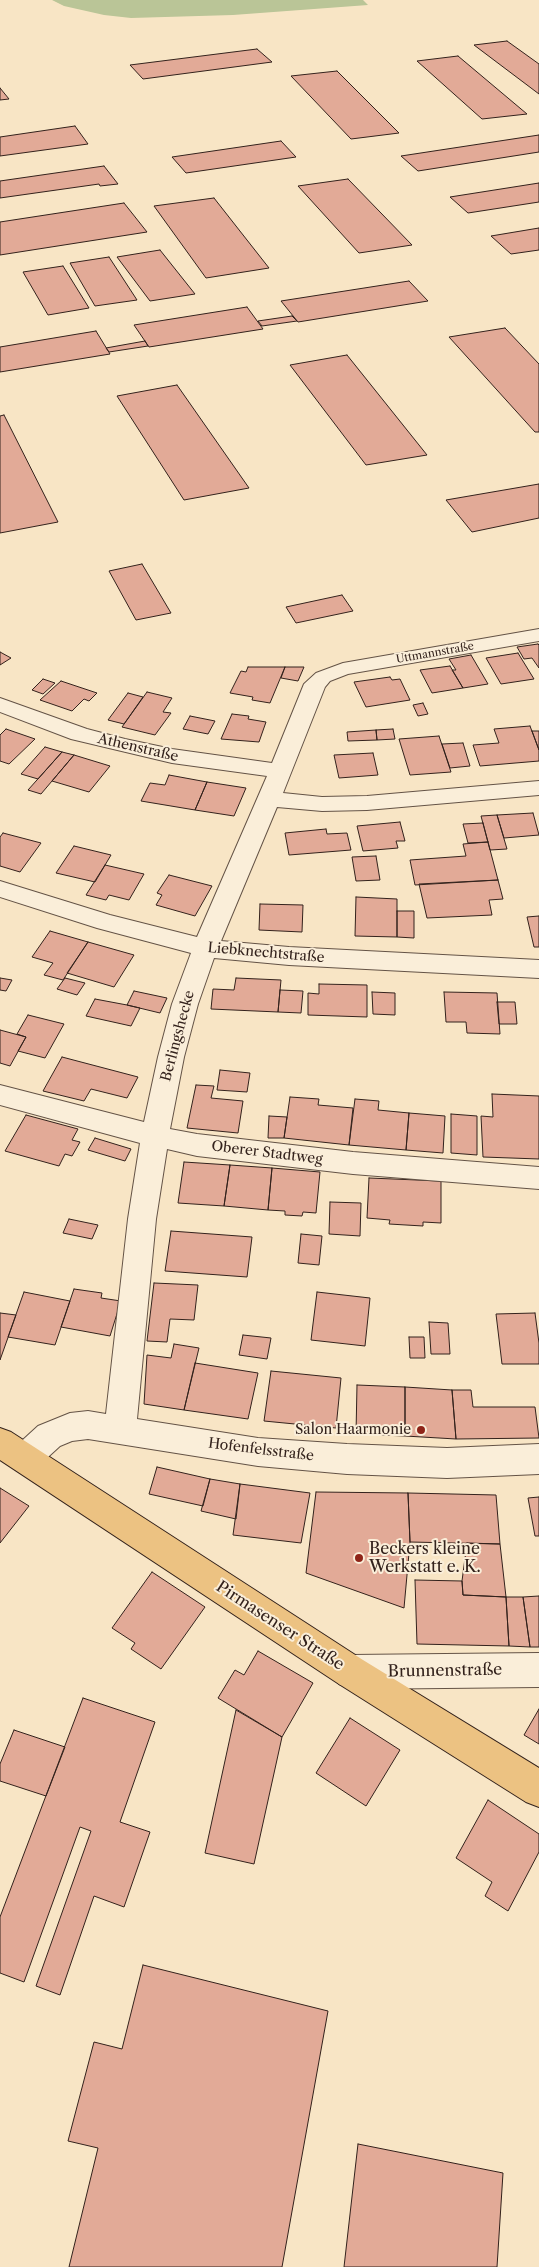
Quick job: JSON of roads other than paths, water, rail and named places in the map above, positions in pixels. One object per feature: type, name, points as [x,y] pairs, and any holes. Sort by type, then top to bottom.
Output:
[{"type":"main road","name":"Pirmasenser Straße","points":[[12,1450],[351,1672],[539,1788]]},
{"type":"street","name":"Uttmannstraße","points":[[331,673],[343,668],[539,635]]},
{"type":"street","name":"Berlingshecke","points":[[120,1429],[142,1219],[155,1136],[171,1057],[185,1004],[206,948],[281,771],[315,684],[331,673]]},
{"type":"street","name":"Athenstraße","points":[[0,705],[79,734],[125,746],[172,756],[281,771]]},
{"type":"street","points":[[269,799],[322,804],[367,803],[539,788]]},
{"type":"street","name":"Liebknechtstraße","points":[[0,889],[106,922],[206,948],[289,956],[539,969]]},
{"type":"street","name":"Oberer Stadtweg","points":[[0,1095],[155,1136],[197,1145],[353,1163],[539,1178]]},
{"type":"street","name":"Hofenfelsstraße","points":[[12,1450],[70,1427],[88,1425],[258,1452],[347,1459],[447,1463],[539,1459]]},
{"type":"street","name":"Brunnenstraße","points":[[351,1672],[539,1670]]},
{"type":"place","name":"Salon Haarmonie","points":[[421,1430]]},
{"type":"place","name":"Beckers kleine Werkstatt e. K.","points":[[359,1558]]}]
